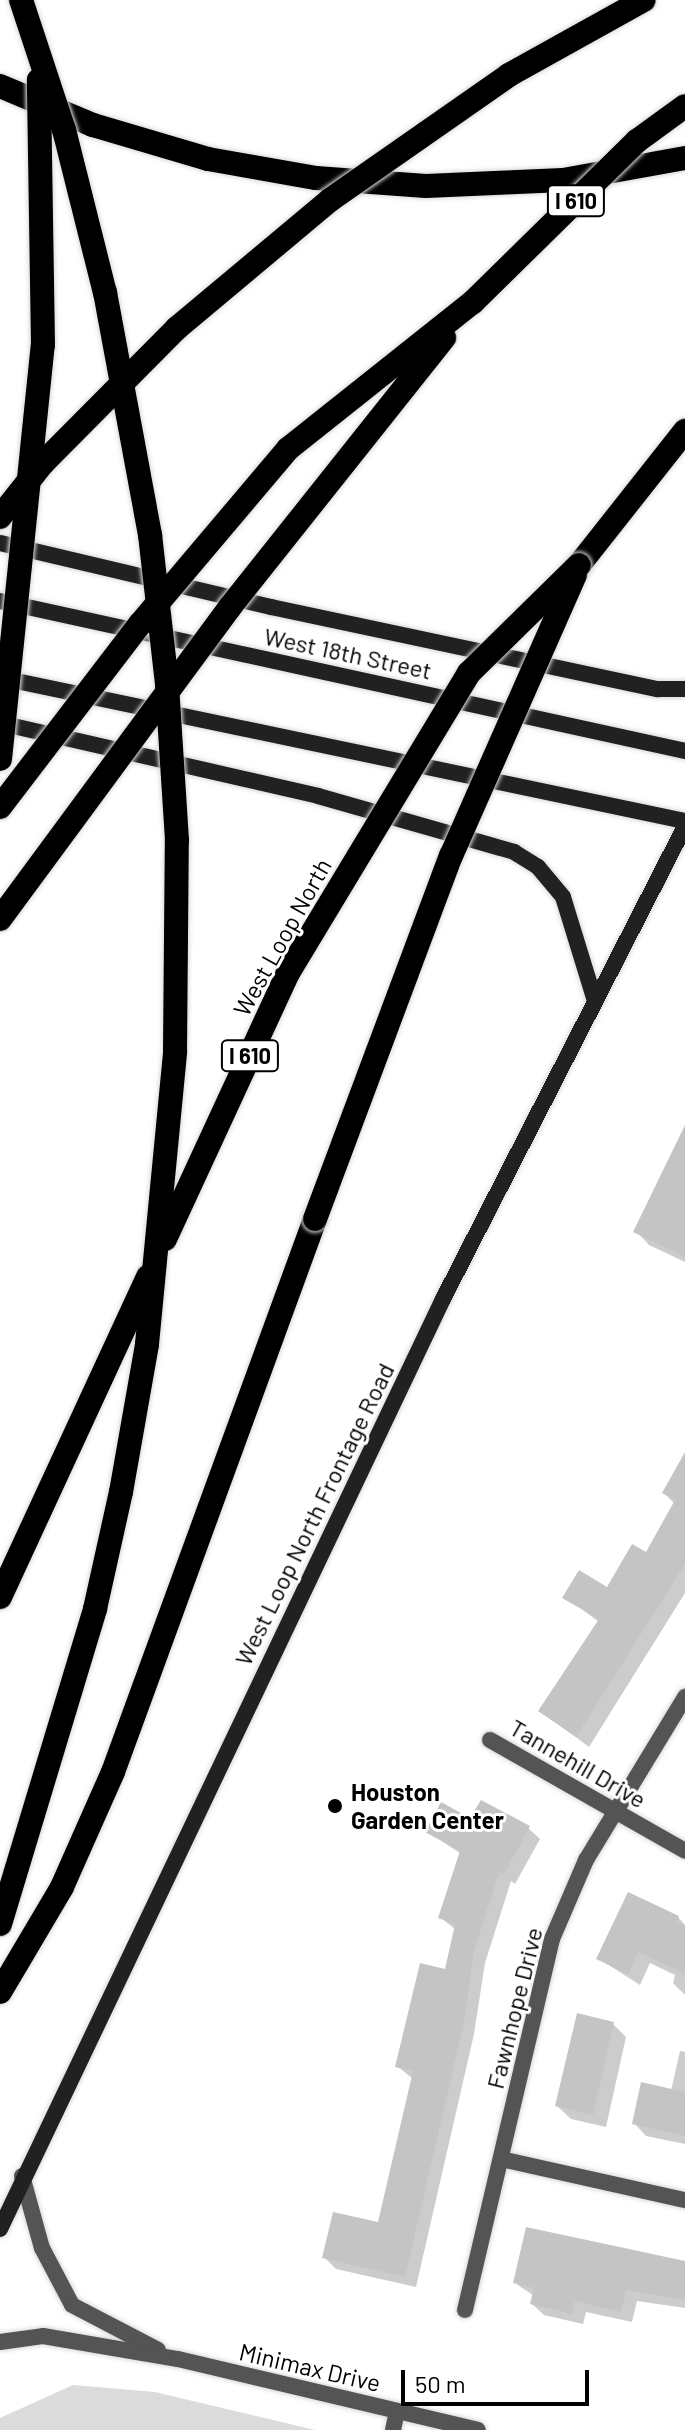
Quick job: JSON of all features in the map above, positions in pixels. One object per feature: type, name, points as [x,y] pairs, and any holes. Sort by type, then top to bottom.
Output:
[{"type":"highway","points":[[0,759],[43,345],[39,80],[23,0]]},
{"type":"highway","points":[[0,1924],[91,1623],[121,1492],[161,1222],[176,1021],[177,840],[167,684],[150,535],[105,293],[64,130],[23,0]]},
{"type":"highway","points":[[0,517],[43,463],[177,328],[330,200],[509,75],[644,0]]},
{"type":"highway","points":[[0,86],[93,125],[193,155],[316,178],[426,186],[563,180],[685,158]]},
{"type":"highway","name":"I 610","points":[[0,919],[230,607],[473,302],[637,141],[685,106]]},
{"type":"highway","points":[[0,807],[140,624],[288,449],[473,302]]},
{"type":"highway","name":"I 610","points":[[579,565],[685,431]]},
{"type":"highway","points":[[0,1992],[62,1887],[113,1772],[451,856],[579,565]]},
{"type":"highway","name":"West Loop North","points":[[0,1597],[288,973],[469,673],[579,565]]},
{"type":"main road","points":[[0,543],[364,627],[658,689],[685,689]]},
{"type":"main road","name":"West 18th Street","points":[[0,601],[685,751]]},
{"type":"main road","points":[[0,678],[685,824]]},
{"type":"main road","points":[[0,723],[318,796],[514,852],[538,867],[563,897],[594,998]]},
{"type":"main road","name":"West Loop North Frontage Road","points":[[1,2222],[443,1299],[685,824]]},
{"type":"street","name":"Fawnhope Drive","points":[[465,2310],[552,1939],[586,1860],[685,1697]]},
{"type":"street","name":"Tannehill Drive","points":[[490,1740],[685,1851]]},
{"type":"street","points":[[501,2159],[685,2200]]},
{"type":"street","name":"Minimax Drive","points":[[22,2176],[42,2248],[72,2305],[178,2359]]},
{"type":"street","name":"Minimax Drive","points":[[0,2342],[43,2336],[178,2359],[478,2430]]},
{"type":"street","points":[[393,2430],[397,2411]]},
{"type":"shaded area","points":[[73,2385],[155,2392],[315,2430],[0,2430],[0,2418]]},
{"type":"building","points":[[685,1125],[685,1257],[633,1232]]},
{"type":"building","points":[[685,1452],[685,1564],[576,1737],[538,1711],[599,1619],[562,1598],[579,1570],[607,1587],[632,1544],[646,1552],[675,1500],[662,1493]]},
{"type":"building","points":[[481,1800],[530,1826],[504,1874],[499,1872],[474,1951],[464,2022],[405,2277],[322,2258],[333,2212],[378,2222],[413,2071],[395,2067],[420,1963],[445,1969],[455,1924],[438,1918],[460,1851],[425,1832],[441,1802],[470,1818]]},
{"type":"building","points":[[628,1892],[679,1916],[676,1923],[685,1925],[685,1974],[638,1952],[628,1974],[596,1959]]},
{"type":"building","points":[[577,2013],[614,2022],[593,2115],[555,2106]]},
{"type":"building","points":[[641,2082],[685,2092],[685,2136],[632,2124]]},
{"type":"building","points":[[526,2227],[685,2261],[685,2300],[626,2290],[621,2312],[575,2301],[572,2314],[530,2304],[534,2288],[513,2283]]},
{"type":"place","name":"Houston Garden Center","points":[[335,1806]]}]
